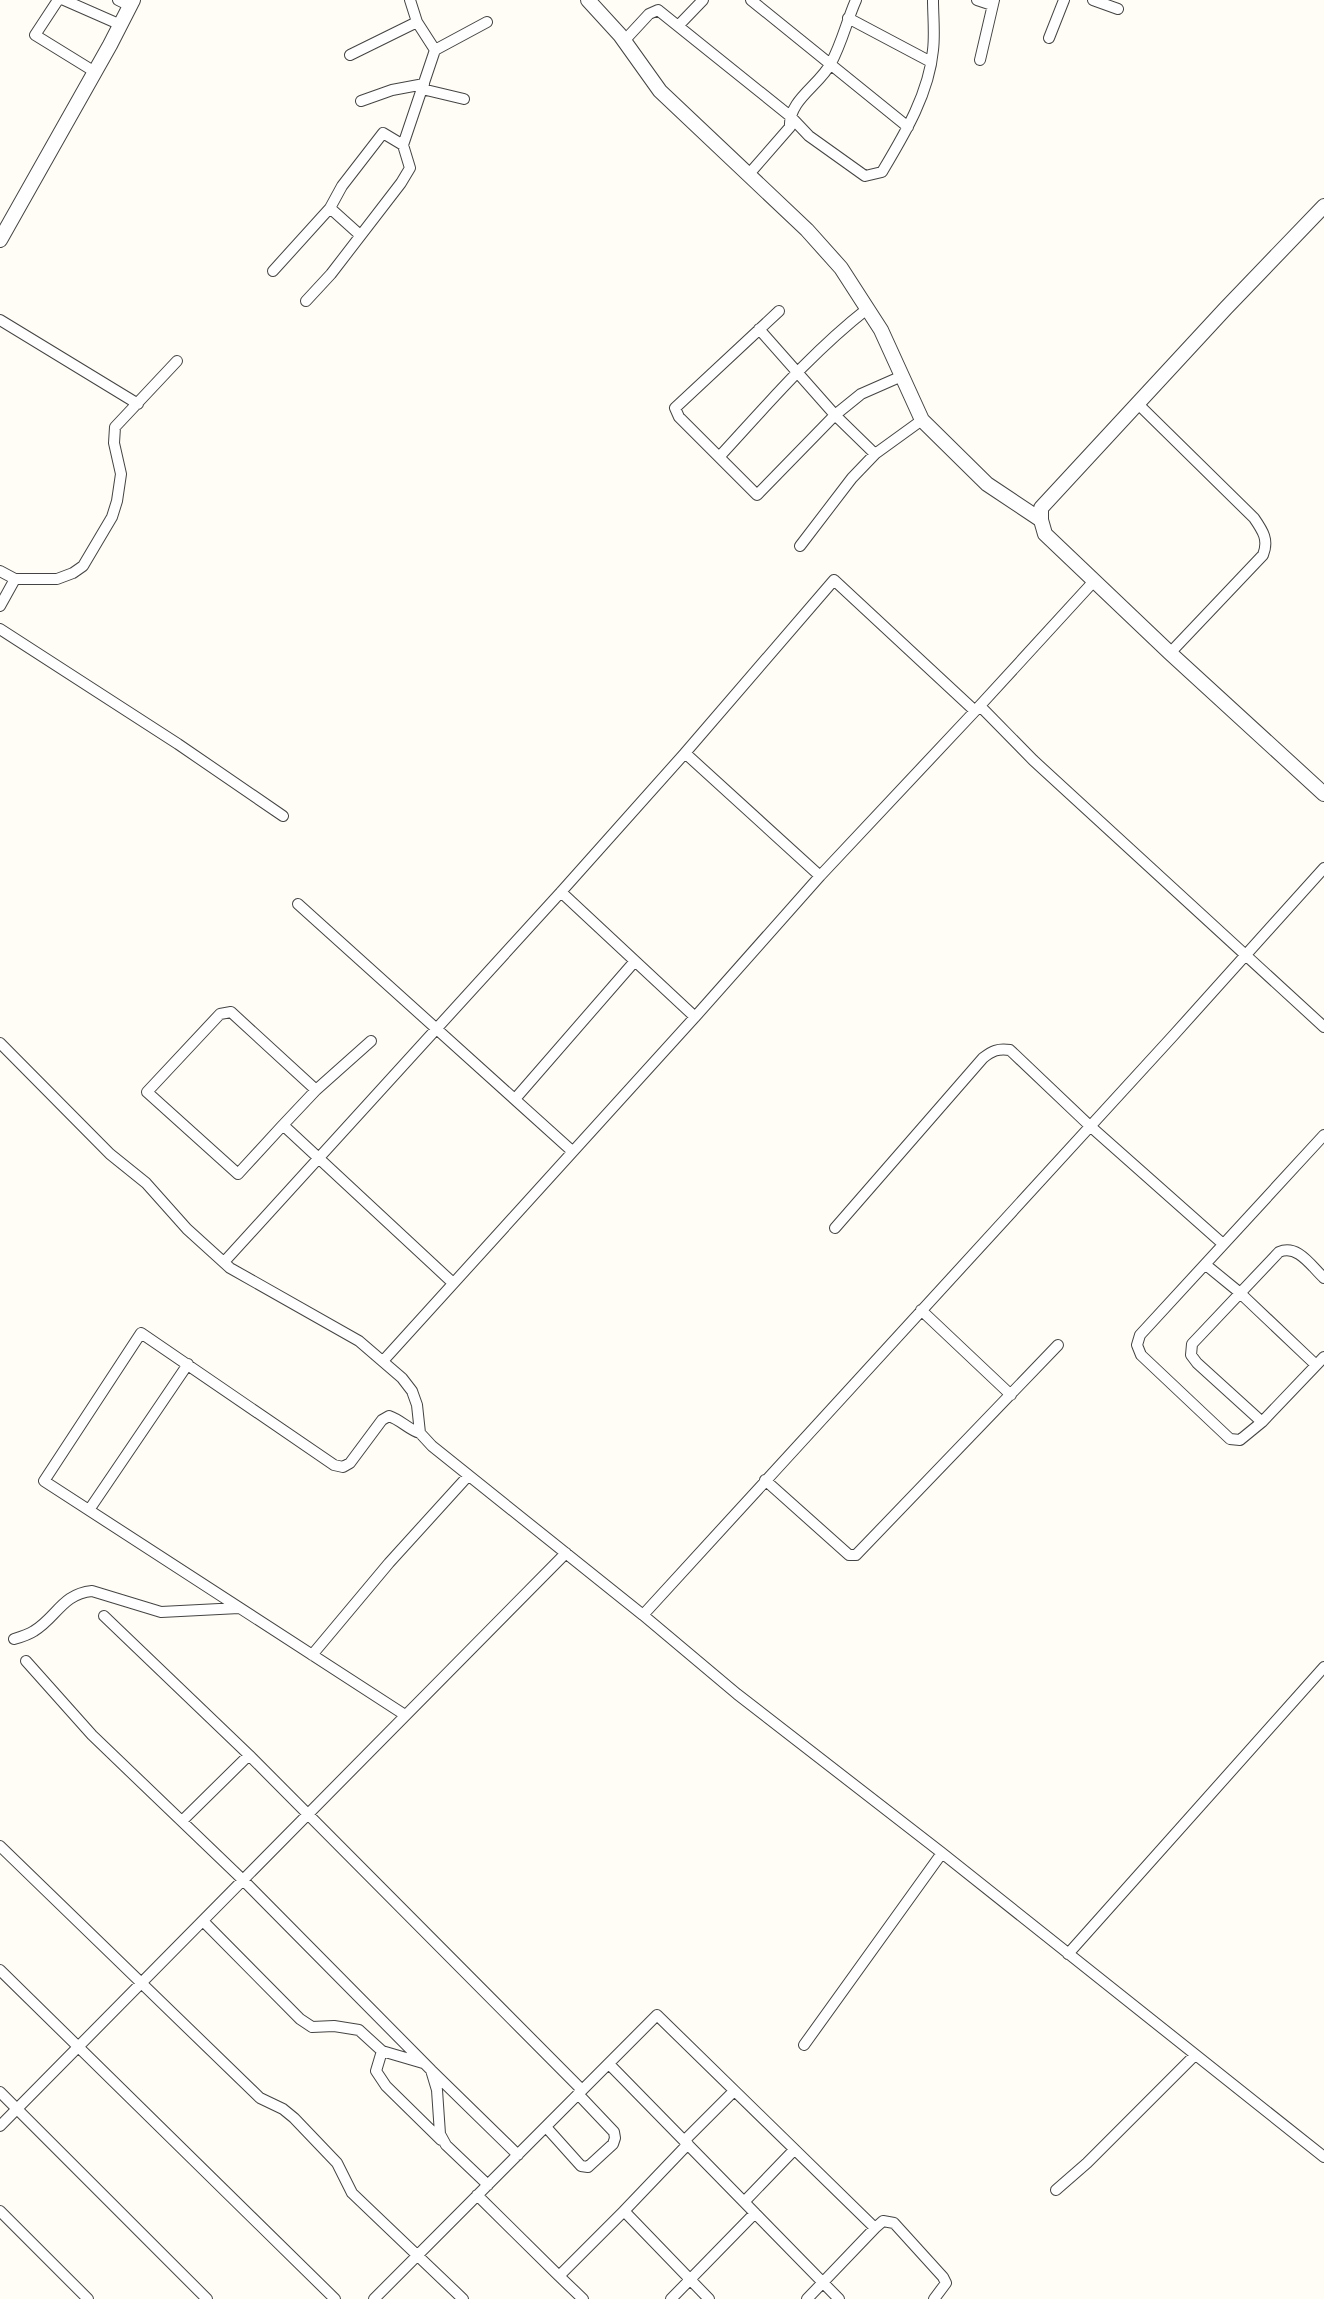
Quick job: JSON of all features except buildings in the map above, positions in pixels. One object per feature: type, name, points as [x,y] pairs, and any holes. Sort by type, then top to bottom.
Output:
[{"type":"street","points":[[58,0],[36,35],[95,72]]},
{"type":"street","points":[[64,0],[121,25]]},
{"type":"street","points":[[410,0],[417,22],[435,50]]},
{"type":"street","points":[[588,0],[624,41],[660,91],[750,174],[841,268],[881,330],[922,420],[987,484],[1041,520]]},
{"type":"street","points":[[678,26],[703,0]]},
{"type":"street","points":[[751,0],[908,127]]},
{"type":"street","points":[[750,174],[790,127],[790,116],[831,64],[856,0]]},
{"type":"street","points":[[624,41],[649,14],[658,10],[790,116],[809,136],[866,176],[882,172],[908,127],[924,90],[933,51],[933,0]]},
{"type":"street","points":[[977,0],[993,3],[980,60]]},
{"type":"street","points":[[1049,38],[1064,0]]},
{"type":"street","points":[[1093,0],[1118,9]]},
{"type":"street","points":[[0,240],[121,25],[127,2]]},
{"type":"street","points":[[848,18],[930,62]]},
{"type":"street","points":[[350,55],[417,22]]},
{"type":"street","points":[[306,301],[331,274],[410,168],[403,145],[435,50],[487,22]]},
{"type":"street","points":[[361,101],[392,90],[423,86],[464,99]]},
{"type":"street","points":[[273,271],[330,208],[342,186],[383,133],[403,145]]},
{"type":"street","points":[[1324,206],[1041,508],[1045,534],[1324,794]]},
{"type":"street","points":[[330,208],[360,235]]},
{"type":"street","points":[[720,456],[797,373],[843,328],[867,309]]},
{"type":"street","points":[[779,311],[675,408],[679,417],[757,495],[835,415],[861,394],[902,376]]},
{"type":"street","points":[[0,320],[138,404]]},
{"type":"street","points":[[758,329],[835,415],[875,454]]},
{"type":"street","points":[[0,570],[15,579],[57,579],[83,566],[112,517],[117,501],[121,474],[114,443],[115,427],[177,361]]},
{"type":"street","points":[[1137,403],[1254,518],[1263,530],[1267,545],[1263,555],[1170,653]]},
{"type":"street","points":[[800,546],[852,478],[875,454],[922,420]]},
{"type":"street","points":[[0,606],[15,579]]},
{"type":"street","points":[[225,1262],[562,892],[834,580],[1324,1027]]},
{"type":"street","points":[[383,1361],[820,876],[1095,580]]},
{"type":"street","points":[[0,629],[178,744],[282,816]]},
{"type":"street","points":[[685,752],[820,876]]},
{"type":"street","points":[[643,1615],[1324,868]]},
{"type":"street","points":[[562,892],[695,1017]]},
{"type":"street","points":[[298,904],[572,1151]]},
{"type":"street","points":[[515,1100],[635,961]]},
{"type":"street","points":[[316,1090],[231,1012],[220,1014],[147,1092],[238,1174],[316,1090],[371,1041]]},
{"type":"street","points":[[0,1043],[110,1154],[146,1183],[187,1229],[225,1262],[359,1341],[402,1378],[412,1391],[417,1405],[420,1433]]},
{"type":"street","points":[[835,1228],[993,1051],[1010,1050],[1090,1126],[1223,1244]]},
{"type":"street","points":[[283,1125],[453,1283]]},
{"type":"street","points":[[1206,1265],[1320,1361],[1262,1422],[1240,1440],[1230,1439],[1141,1355],[1137,1345],[1140,1335],[1324,1135]]},
{"type":"street","points":[[1262,1422],[1197,1363],[1191,1355],[1192,1343],[1279,1251],[1288,1248],[1296,1251],[1324,1278]]},
{"type":"street","points":[[921,1310],[1011,1395]]},
{"type":"street","points":[[405,1716],[44,1480],[141,1333],[334,1465],[343,1467],[350,1463],[382,1420],[389,1416],[420,1433],[468,1476],[643,1615],[737,1694],[942,1853],[1324,2157]]},
{"type":"street","points":[[765,1479],[849,1555],[856,1555],[1058,1346]]},
{"type":"street","points":[[89,1510],[188,1364]]},
{"type":"street","points":[[312,1655],[389,1563],[468,1476]]},
{"type":"street","points":[[0,2126],[566,1553]]},
{"type":"street","points":[[7,1641],[36,1631],[66,1601],[82,1592],[92,1591],[161,1612],[240,1608]]},
{"type":"street","points":[[104,1616],[308,1814],[580,2092],[614,2132],[615,2138],[595,2163],[588,2167],[581,2166],[546,2127]]},
{"type":"street","points":[[26,1661],[92,1735],[243,1880],[518,2155]]},
{"type":"street","points":[[1068,1954],[1324,1667]]},
{"type":"street","points":[[182,1821],[249,1755]]},
{"type":"street","points":[[0,1846],[260,2098],[284,2109],[294,2118],[337,2163],[352,2193],[463,2299]]},
{"type":"street","points":[[804,2045],[942,1853]]},
{"type":"street","points":[[203,1921],[300,2019],[312,2027],[334,2026],[359,2030],[382,2051],[428,2066]]},
{"type":"street","points":[[0,1970],[335,2299]]},
{"type":"street","points":[[374,2299],[657,2015],[875,2228]]},
{"type":"street","points":[[382,2051],[376,2071],[386,2086],[488,2185]]},
{"type":"street","points":[[1056,2190],[1087,2163],[1195,2055]]},
{"type":"street","points":[[608,2064],[839,2299]]},
{"type":"street","points":[[428,2066],[437,2090],[440,2134],[446,2145]]},
{"type":"street","points":[[559,2276],[624,2211],[734,2091]]},
{"type":"street","points":[[0,2092],[207,2299]]},
{"type":"street","points":[[744,2202],[794,2150]]},
{"type":"street","points":[[477,2195],[583,2299]]},
{"type":"street","points":[[0,2211],[88,2299]]},
{"type":"street","points":[[624,2211],[709,2299]]},
{"type":"street","points":[[670,2299],[755,2213]]},
{"type":"street","points":[[807,2299],[883,2221],[894,2223],[943,2277],[946,2283],[934,2299]]}]
